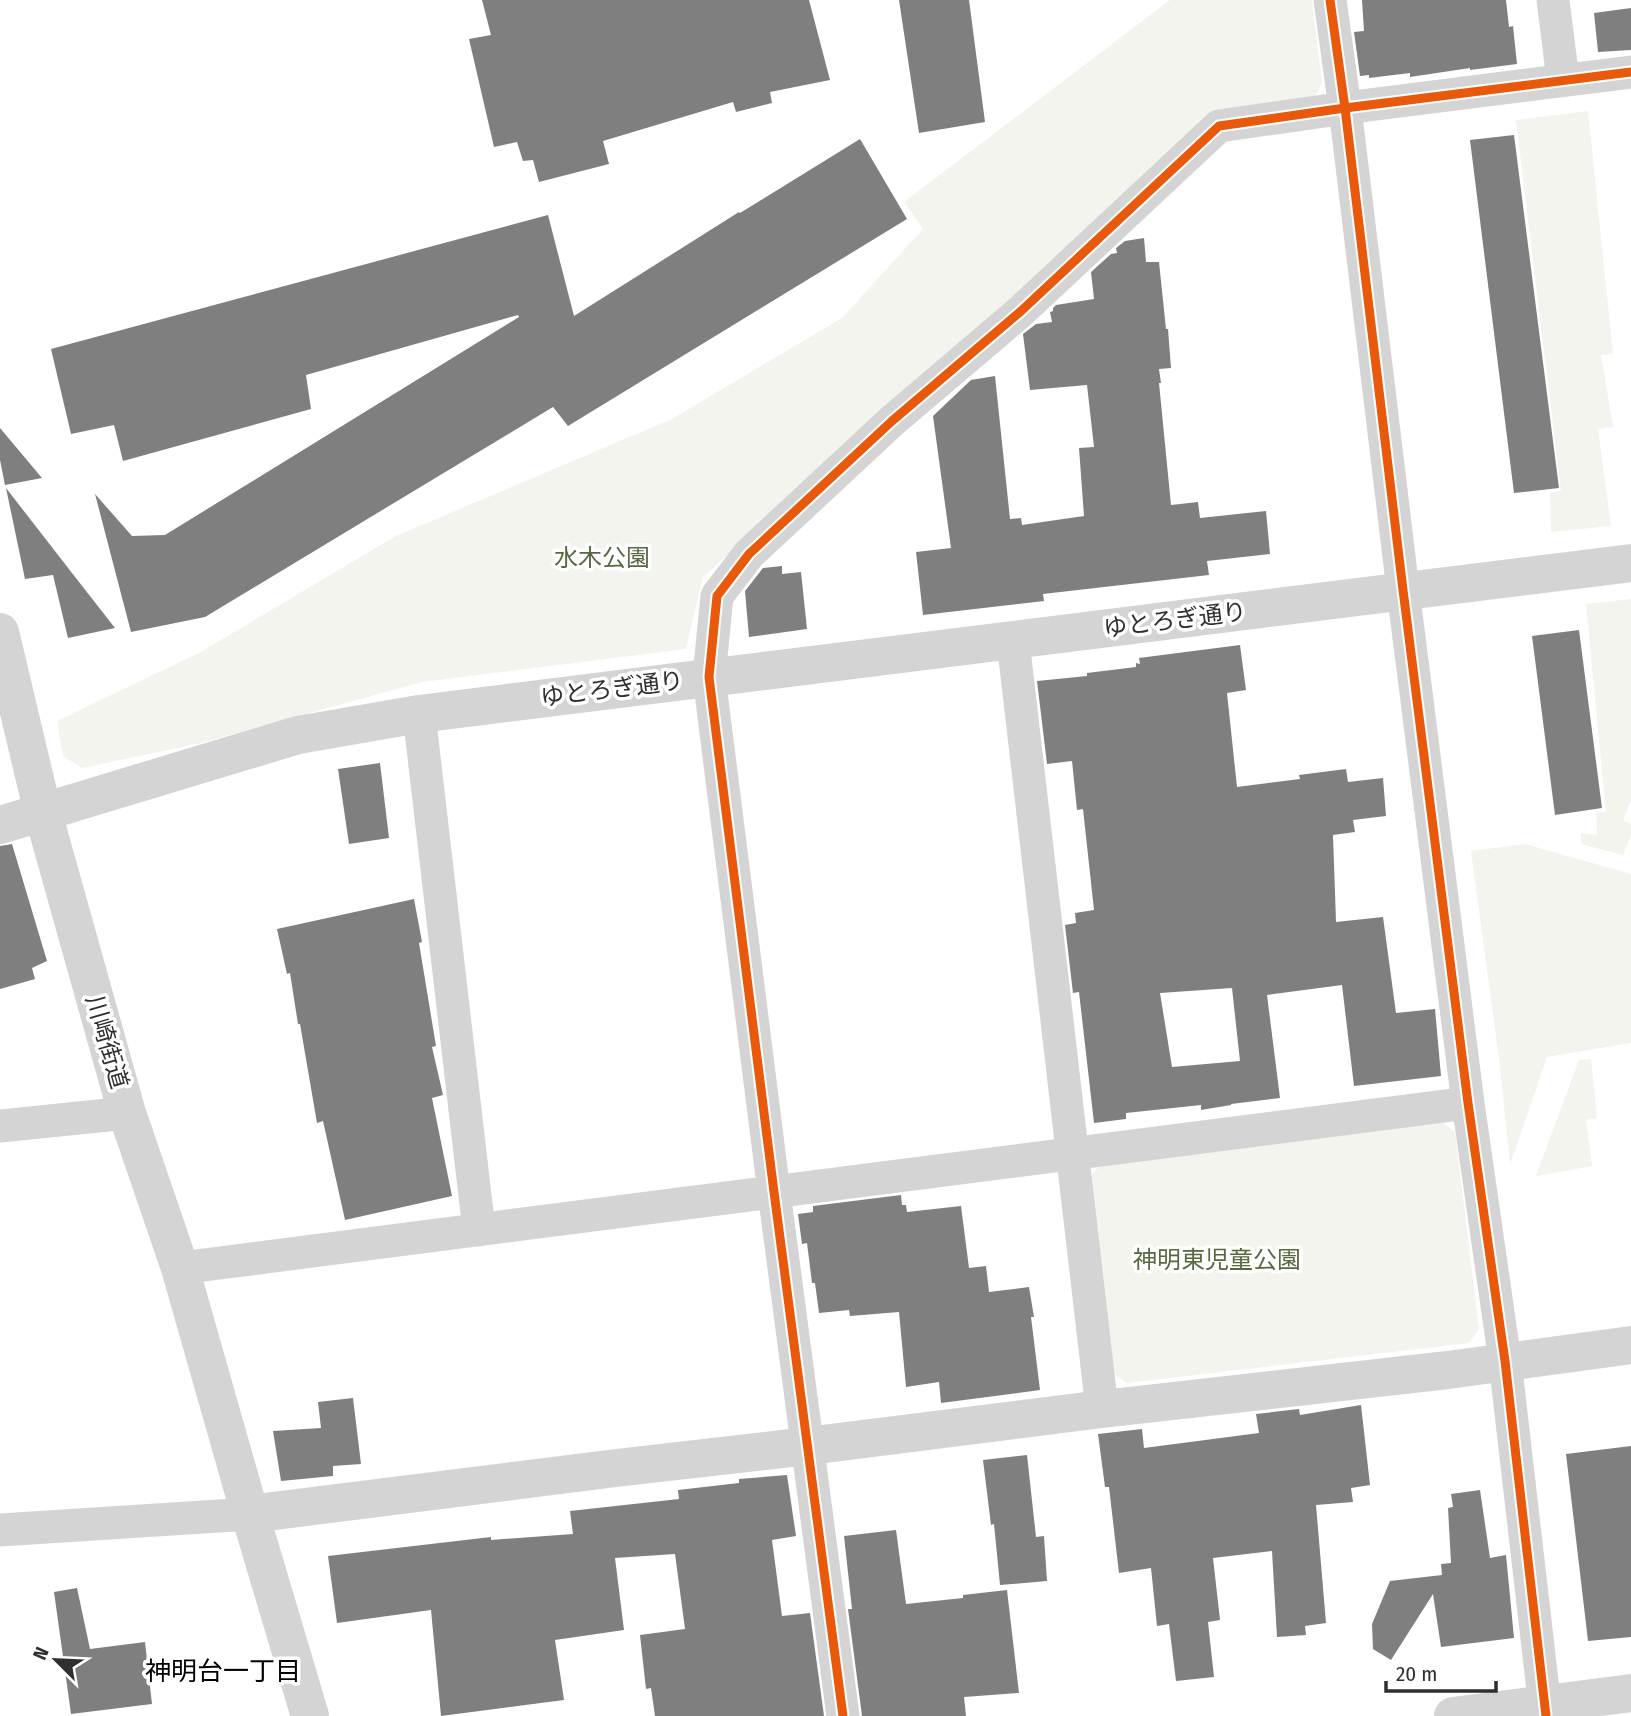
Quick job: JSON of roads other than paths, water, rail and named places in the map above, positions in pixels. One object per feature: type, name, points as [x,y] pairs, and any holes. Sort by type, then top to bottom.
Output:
[{"type":"street","points":[[1330,0],[1468,1103],[1505,1361],[1545,1711]]},
{"type":"street","points":[[1553,0],[1563,80]]},
{"type":"street","points":[[843,1716],[709,677],[717,596],[750,554],[892,421],[1020,312],[1219,126],[1631,72]]},
{"type":"street","name":"ゆとろぎ通り","points":[[0,825],[298,735],[419,713],[1631,563]]},
{"type":"street","name":"川崎街道","points":[[0,632],[43,813],[127,1112],[180,1268],[250,1514]]},
{"type":"street","points":[[1013,640],[1102,1409]]},
{"type":"street","points":[[419,713],[479,1230]]},
{"type":"street","points":[[180,1268],[1468,1103]]},
{"type":"street","points":[[0,1126],[127,1112]]},
{"type":"street","points":[[0,1530],[250,1514],[1102,1409],[1448,1370],[1631,1345]]},
{"type":"street","points":[[250,1514],[310,1716]]},
{"type":"street","points":[[1453,1716],[1545,1711],[1631,1693]]},
{"type":"district","name":"神明台一丁目","points":[[223,1671]]},
{"type":"park label","name":"水木公園","points":[[602,558]]},
{"type":"park label","name":"神明東児童公園","points":[[1217,1260]]}]
